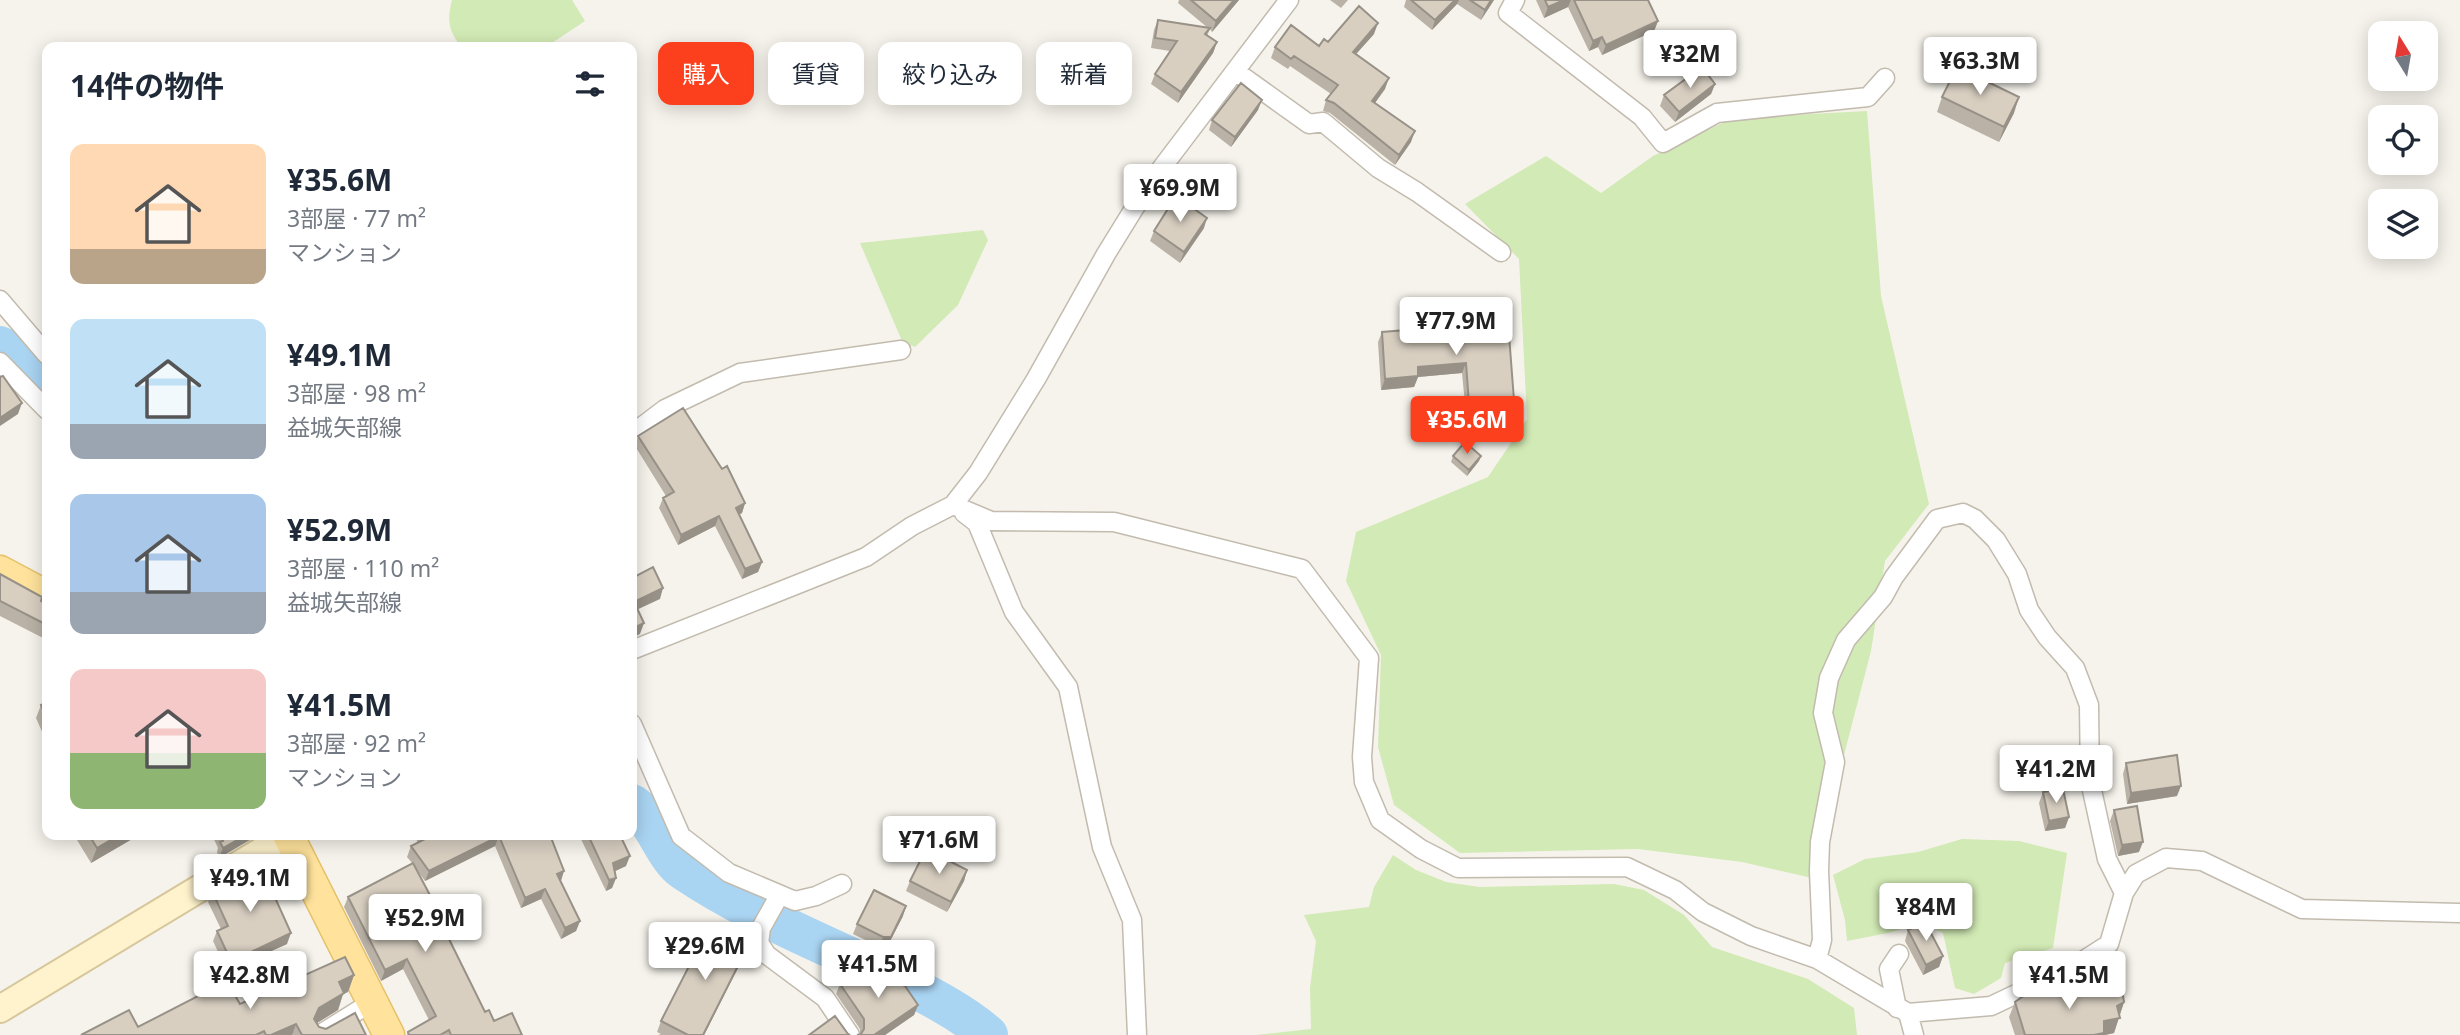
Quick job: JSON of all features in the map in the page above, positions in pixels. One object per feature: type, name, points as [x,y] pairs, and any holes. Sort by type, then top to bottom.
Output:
[{"type":"main road","points":[[0,571],[42,593]]},
{"type":"main road","points":[[291,840],[389,1035]]},
{"type":"street","points":[[637,648],[866,557],[912,526],[953,505],[978,473],[1036,379],[1106,254],[1148,186],[1287,0]]},
{"type":"street","points":[[1515,0],[1508,13],[1642,117],[1663,143],[1717,113],[1868,97],[1885,78]]},
{"type":"street","points":[[1235,71],[1310,124],[1323,122],[1378,168],[1417,192],[1501,252]]},
{"type":"street","points":[[0,300],[42,349]]},
{"type":"street","points":[[637,429],[665,409],[740,373],[901,350]]},
{"type":"street","points":[[0,362],[42,405]]},
{"type":"street","points":[[953,505],[991,521],[1114,522],[1302,569],[1369,658],[1362,757],[1364,782],[1380,820],[1420,849],[1458,868],[1627,867],[1675,890],[1703,912],[1751,936],[1816,958],[1903,1011],[1991,1006],[2073,967],[2109,944],[2124,893],[2136,874],[2166,858],[2202,861],[2302,909],[2460,913]]},
{"type":"street","points":[[953,505],[977,523],[1014,612],[1068,687],[1102,847],[1132,920],[1137,1035]]},
{"type":"street","points":[[1816,958],[1822,940],[1820,842],[1835,762],[1823,713],[1829,678],[1846,640],[1883,597],[1894,577],[1937,519],[1963,513],[1975,519],[1996,540],[2017,574],[2029,610],[2047,637],[2075,668],[2089,705],[2090,781],[2107,859],[2124,893]]},
{"type":"street","points":[[637,735],[681,836],[729,873],[777,900],[795,901],[816,896],[842,884]]},
{"type":"street","points":[[0,1009],[280,840]]},
{"type":"street","points":[[777,900],[761,928],[759,943],[768,955],[825,998],[850,1035]]},
{"type":"street","points":[[1899,954],[1889,968],[1914,1035]]},
{"type":"street","points":[[318,1035],[372,1002]]},
{"type":"green space","points":[[452,0],[572,0],[585,21],[554,42],[458,42],[453,35],[449,14]]},
{"type":"green space","points":[[1867,111],[1881,296],[1929,504],[1885,561],[1871,651],[1812,878],[1742,862],[1638,849],[1460,853],[1394,805],[1378,747],[1381,655],[1346,581],[1356,532],[1488,477],[1527,419],[1519,259],[1465,204],[1546,156],[1601,193],[1653,156],[1733,118]]},
{"type":"green space","points":[[983,230],[988,240],[958,305],[915,347],[902,341],[860,243]]},
{"type":"green space","points":[[1962,839],[2019,841],[2067,853],[2053,948],[2005,963],[2001,978],[1974,994],[1955,988],[1943,933],[1922,923],[1847,941],[1845,920],[1833,875],[1865,859],[1918,852]]},
{"type":"green space","points":[[1393,855],[1416,870],[1446,882],[1479,887],[1614,884],[1644,890],[1684,915],[1712,947],[1808,979],[1854,1008],[1857,1035],[1256,1035],[1311,1029],[1310,988],[1316,941],[1304,915],[1369,907],[1374,887]]},
{"type":"building","points":[[1191,0],[1234,0],[1216,21]]},
{"type":"building","points":[[1411,0],[1455,0],[1435,20]]},
{"type":"building","points":[[1470,0],[1491,0],[1485,10]]},
{"type":"building","points":[[1545,0],[1564,0],[1548,7]]},
{"type":"building","points":[[1574,0],[1648,0],[1658,21],[1606,45],[1602,37],[1593,41]]},
{"type":"building","points":[[1359,6],[1378,23],[1353,52],[1389,78],[1372,101],[1415,131],[1399,155],[1334,103],[1326,100],[1338,85],[1294,56],[1291,59],[1275,47],[1291,25],[1319,46],[1324,39],[1328,42]]},
{"type":"building","points":[[1158,20],[1210,28],[1205,34],[1217,42],[1181,92],[1155,74],[1177,41],[1155,38]]},
{"type":"building","points":[[1702,67],[1715,84],[1679,112],[1664,95]]},
{"type":"building","points":[[1957,67],[2019,97],[2004,127],[1942,97]]},
{"type":"building","points":[[1241,83],[1262,100],[1235,137],[1212,120]]},
{"type":"building","points":[[1176,196],[1207,218],[1184,252],[1154,231]]},
{"type":"building","points":[[1508,322],[1514,400],[1469,404],[1466,363],[1418,367],[1418,376],[1385,379],[1382,332]]},
{"type":"building","points":[[3,376],[22,403],[0,418],[0,377]]},
{"type":"building","points":[[683,408],[722,469],[727,466],[745,503],[736,508],[762,562],[745,569],[719,516],[681,535],[663,498],[674,492],[638,436]]},
{"type":"building","points":[[1465,442],[1481,456],[1469,470],[1453,456]]},
{"type":"building","points":[[653,567],[663,588],[637,601],[637,575]]},
{"type":"building","points":[[0,574],[42,597],[42,622],[0,601]]},
{"type":"building","points":[[637,608],[644,623],[637,626]]},
{"type":"building","points":[[2177,755],[2181,786],[2131,793],[2126,763]]},
{"type":"building","points":[[2063,789],[2069,817],[2049,821],[2043,792]]},
{"type":"building","points":[[2137,806],[2143,842],[2122,845],[2114,810]]},
{"type":"building","points":[[92,840],[111,840],[97,848]]},
{"type":"building","points":[[237,840],[223,848],[220,842]]},
{"type":"building","points":[[423,840],[491,840],[429,871],[411,846]]},
{"type":"building","points":[[501,840],[552,840],[564,871],[557,874],[580,921],[565,928],[545,889],[525,898]]},
{"type":"building","points":[[590,840],[622,840],[630,856],[613,863],[616,878],[609,880]]},
{"type":"building","points":[[926,849],[967,870],[951,902],[910,881]]},
{"type":"building","points":[[265,859],[278,888],[272,891],[291,933],[253,951],[257,960],[235,970],[217,931],[228,926],[212,891]]},
{"type":"building","points":[[413,863],[451,935],[448,937],[485,1012],[489,1010],[494,1021],[512,1013],[522,1035],[451,1035],[449,1030],[440,1035],[409,1035],[408,1032],[436,1016],[407,959],[385,970],[348,897]]},
{"type":"building","points":[[874,890],[906,906],[891,937],[883,937],[857,924]]},
{"type":"building","points":[[1925,922],[1943,956],[1926,965],[1908,930]]},
{"type":"building","points":[[710,925],[749,944],[703,1035],[688,1035],[661,1021]]},
{"type":"building","points":[[345,957],[354,975],[339,982],[344,993],[319,1008],[314,1019],[319,1027],[326,1029],[355,1013],[366,1035],[302,1035],[296,1024],[271,1035],[266,1035],[264,1031],[256,1035],[81,1035],[129,1010],[138,1027],[227,981],[240,1004]]},
{"type":"building","points":[[863,968],[874,983],[885,975],[905,986],[918,1005],[874,1035],[857,1035],[864,1029],[864,1019],[840,984]]},
{"type":"building","points":[[2121,984],[2124,1002],[2117,1006],[2120,1018],[2104,1021],[2104,1033],[2025,1035],[2015,1002],[2032,990],[2036,995],[2079,986],[2080,993]]},
{"type":"building","points":[[835,1016],[850,1035],[809,1035]]},
{"type":"waterway","points":[[0,346],[42,378]]},
{"type":"waterway","points":[[637,808],[683,870],[756,912],[923,993],[988,1035]]}]
